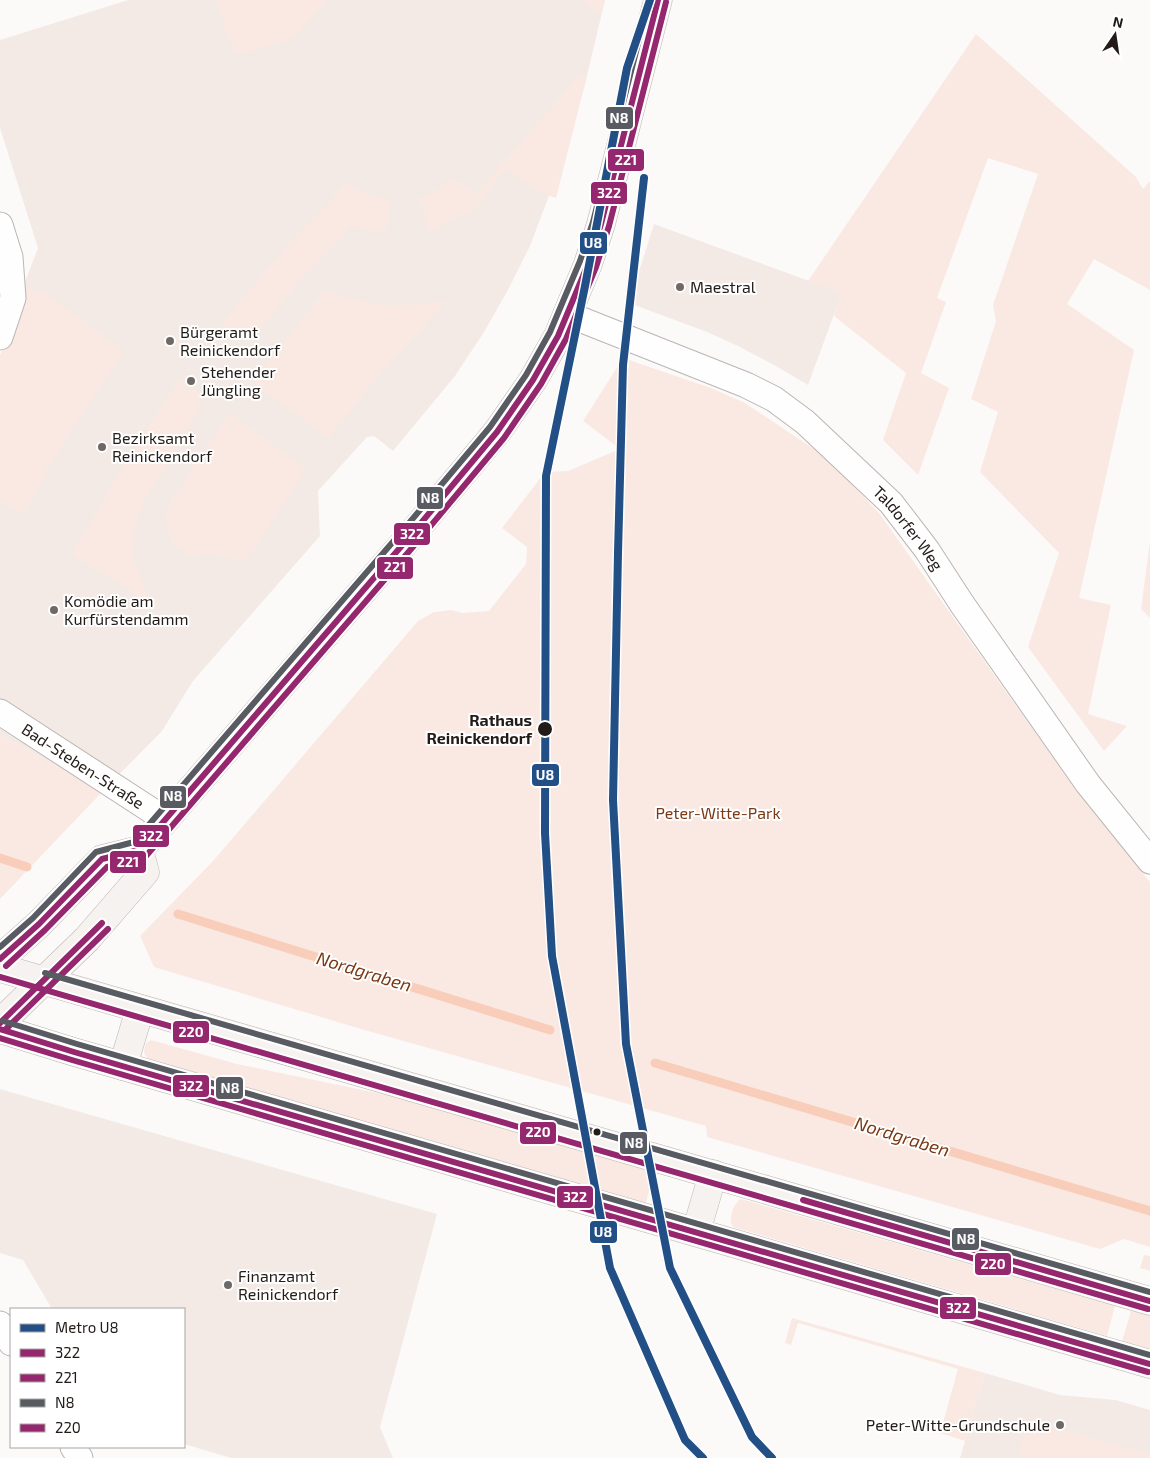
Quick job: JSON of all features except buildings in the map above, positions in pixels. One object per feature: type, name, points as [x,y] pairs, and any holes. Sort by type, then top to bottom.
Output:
[{"type":"main road","points":[[0,959],[44,919],[102,859],[139,850],[411,535],[497,432],[532,380],[558,336],[588,264],[602,224],[658,0]]},
{"type":"main road","points":[[0,1022],[87,939],[144,872],[139,850]]},
{"type":"main road","points":[[0,968],[1150,1301]]},
{"type":"main road","points":[[123,1066],[140,1009]]},
{"type":"main road","points":[[0,1029],[1150,1364]]},
{"type":"main road","points":[[696,1232],[713,1174]]},
{"type":"street","points":[[0,225],[10,257],[13,298],[0,337]]},
{"type":"street","name":"Taldorfer Weg","points":[[567,314],[746,385],[774,399],[805,422],[891,503],[927,550],[962,604],[1088,784],[1150,860]]},
{"type":"street","name":"Bad-Steben-Straße","points":[[0,712],[166,820]]},
{"type":"street","points":[[0,1324],[10,1341]]},
{"type":"shaded area","points":[[128,0],[605,0],[586,80],[566,151],[530,246],[484,332],[455,376],[393,451],[374,436],[367,437],[318,491],[320,536],[193,681],[162,731],[103,791],[0,735],[0,355],[13,331],[23,287],[38,248],[0,128],[0,40]]},
{"type":"shaded area","points":[[654,224],[842,293],[808,385],[738,346],[707,332],[629,303]]},
{"type":"shaded area","name":"Finanzamt Reinickendorf","points":[[0,1089],[437,1214],[380,1427],[393,1458],[231,1458],[185,1444],[185,1308],[51,1308],[23,1260],[0,1253]]},
{"type":"shaded area","name":"Peter-Witte-Grundschule","points":[[985,1373],[1060,1395],[1116,1400],[1150,1410],[1150,1458],[960,1458]]},
{"type":"green space","points":[[216,0],[327,0],[292,39],[235,55]]},
{"type":"green space","points":[[582,0],[605,0],[601,16]]},
{"type":"green space","points":[[976,34],[1136,177],[1143,189],[1150,181],[1150,290],[1094,259],[1067,304],[1134,350],[1079,598],[1111,605],[1088,714],[1127,726],[1104,751],[1028,647],[1059,553],[980,472],[998,412],[971,399],[996,321],[993,305],[1038,174],[988,158],[937,298],[946,302],[921,373],[949,388],[918,475],[883,440],[906,373],[834,316],[841,293],[808,281]]},
{"type":"green space","points":[[579,75],[586,80],[556,198],[536,189],[506,168],[474,209],[429,231],[419,198],[437,189],[453,176],[475,195]]},
{"type":"green space","points":[[346,183],[362,193],[390,201],[385,234],[352,225],[296,285],[249,342],[221,324],[282,252]]},
{"type":"green space","points":[[23,287],[44,292],[124,351],[71,430],[23,514],[0,501],[0,355],[13,331]]},
{"type":"green space","points":[[325,291],[356,300],[385,305],[414,305],[447,301],[382,371],[328,438],[252,382]]},
{"type":"green space","name":"Peter-Witte-Park","points":[[623,358],[711,388],[745,403],[826,457],[879,513],[1081,797],[1150,882],[1150,1247],[1124,1239],[1100,1249],[707,1137],[706,1126],[361,1029],[154,967],[140,936],[214,860],[418,621],[434,612],[451,610],[462,613],[489,611],[526,564],[527,547],[502,528],[545,472],[568,471],[620,449],[583,421]]},
{"type":"green space","points":[[181,378],[198,391],[201,405],[145,499],[138,516],[133,537],[133,560],[145,587],[146,600],[72,555],[124,465]]},
{"type":"green space","points":[[230,413],[306,469],[245,562],[217,554],[189,556],[173,541],[168,532],[166,515],[169,505]]},
{"type":"green space","points":[[1150,541],[1150,618],[1141,609]]},
{"type":"green space","points":[[0,735],[103,791],[0,899]]},
{"type":"green space","points":[[151,1040],[237,1064],[392,1096],[654,1172],[646,1203],[149,1059],[144,1054],[144,1050],[146,1043]]},
{"type":"green space","points":[[741,1199],[1115,1306],[1107,1336],[733,1227],[731,1220],[732,1212]]},
{"type":"green space","points":[[1144,1255],[1150,1256],[1150,1271],[1140,1268]]},
{"type":"green space","points":[[1131,1311],[1150,1316],[1150,1349],[1122,1341]]},
{"type":"green space","points":[[792,1318],[985,1373],[965,1441],[940,1433],[958,1369],[798,1323],[791,1345],[785,1343]]},
{"type":"green space","points":[[1029,1420],[1150,1454],[1150,1458],[1018,1458]]},
{"type":"waterway","name":"Nordgraben","points":[[0,858],[27,867]]},
{"type":"waterway","name":"Nordgraben","points":[[178,914],[550,1030]]},
{"type":"waterway","name":"Nordgraben","points":[[655,1063],[1150,1211]]},
{"type":"metro line","name":"U8","points":[[650,0],[627,68],[546,476],[545,833],[552,956],[610,1268],[685,1440],[703,1458]]},
{"type":"metro line","name":"U8","points":[[644,178],[623,365],[618,553],[613,800],[626,1044],[670,1268],[752,1437],[772,1458]]},
{"type":"transit line","name":"N8","points":[[0,947],[33,918],[96,852],[134,842],[490,427],[526,375],[550,332],[580,261],[593,222],[649,0]]},
{"type":"transit line","name":"322","points":[[0,959],[39,924],[102,859],[139,850],[411,535],[497,432],[533,380],[558,336],[588,264],[601,224],[658,0]]},
{"type":"transit line","name":"221","points":[[6,966],[45,930],[107,867],[141,859],[146,856],[418,541],[504,438],[541,384],[566,339],[596,267],[609,226],[666,2]]},
{"type":"transit line","name":"322","points":[[0,1023],[102,923]]},
{"type":"transit line","name":"221","points":[[6,1029],[108,929]]},
{"type":"transit line","name":"N8","points":[[45,973],[1150,1292]]},
{"type":"transit line","name":"220","points":[[0,977],[1148,1309]]},
{"type":"transit line","name":"N8","points":[[3,1021],[1150,1355]]},
{"type":"transit line","name":"322","points":[[0,1029],[1150,1364]]},
{"type":"transit line","name":"220","points":[[0,1038],[1148,1372]]},
{"type":"transit line","name":"322","points":[[803,1200],[1150,1301]]},
{"type":"place","name":"Maestral","points":[[680,287]]},
{"type":"place","name":"Bürgeramt Reinickendorf","points":[[170,341]]},
{"type":"place","name":"Stehender Jüngling","points":[[191,381]]},
{"type":"place","name":"Bezirksamt Reinickendorf","points":[[102,447]]},
{"type":"place","name":"Komödie am Kurfürstendamm","points":[[54,610]]},
{"type":"place","name":"Rathaus Reinickendorf","points":[[545,729]]},
{"type":"place","name":"Finanzamt Reinickendorf","points":[[228,1285]]},
{"type":"place","name":"Peter-Witte-Grundschule","points":[[1060,1425]]}]
